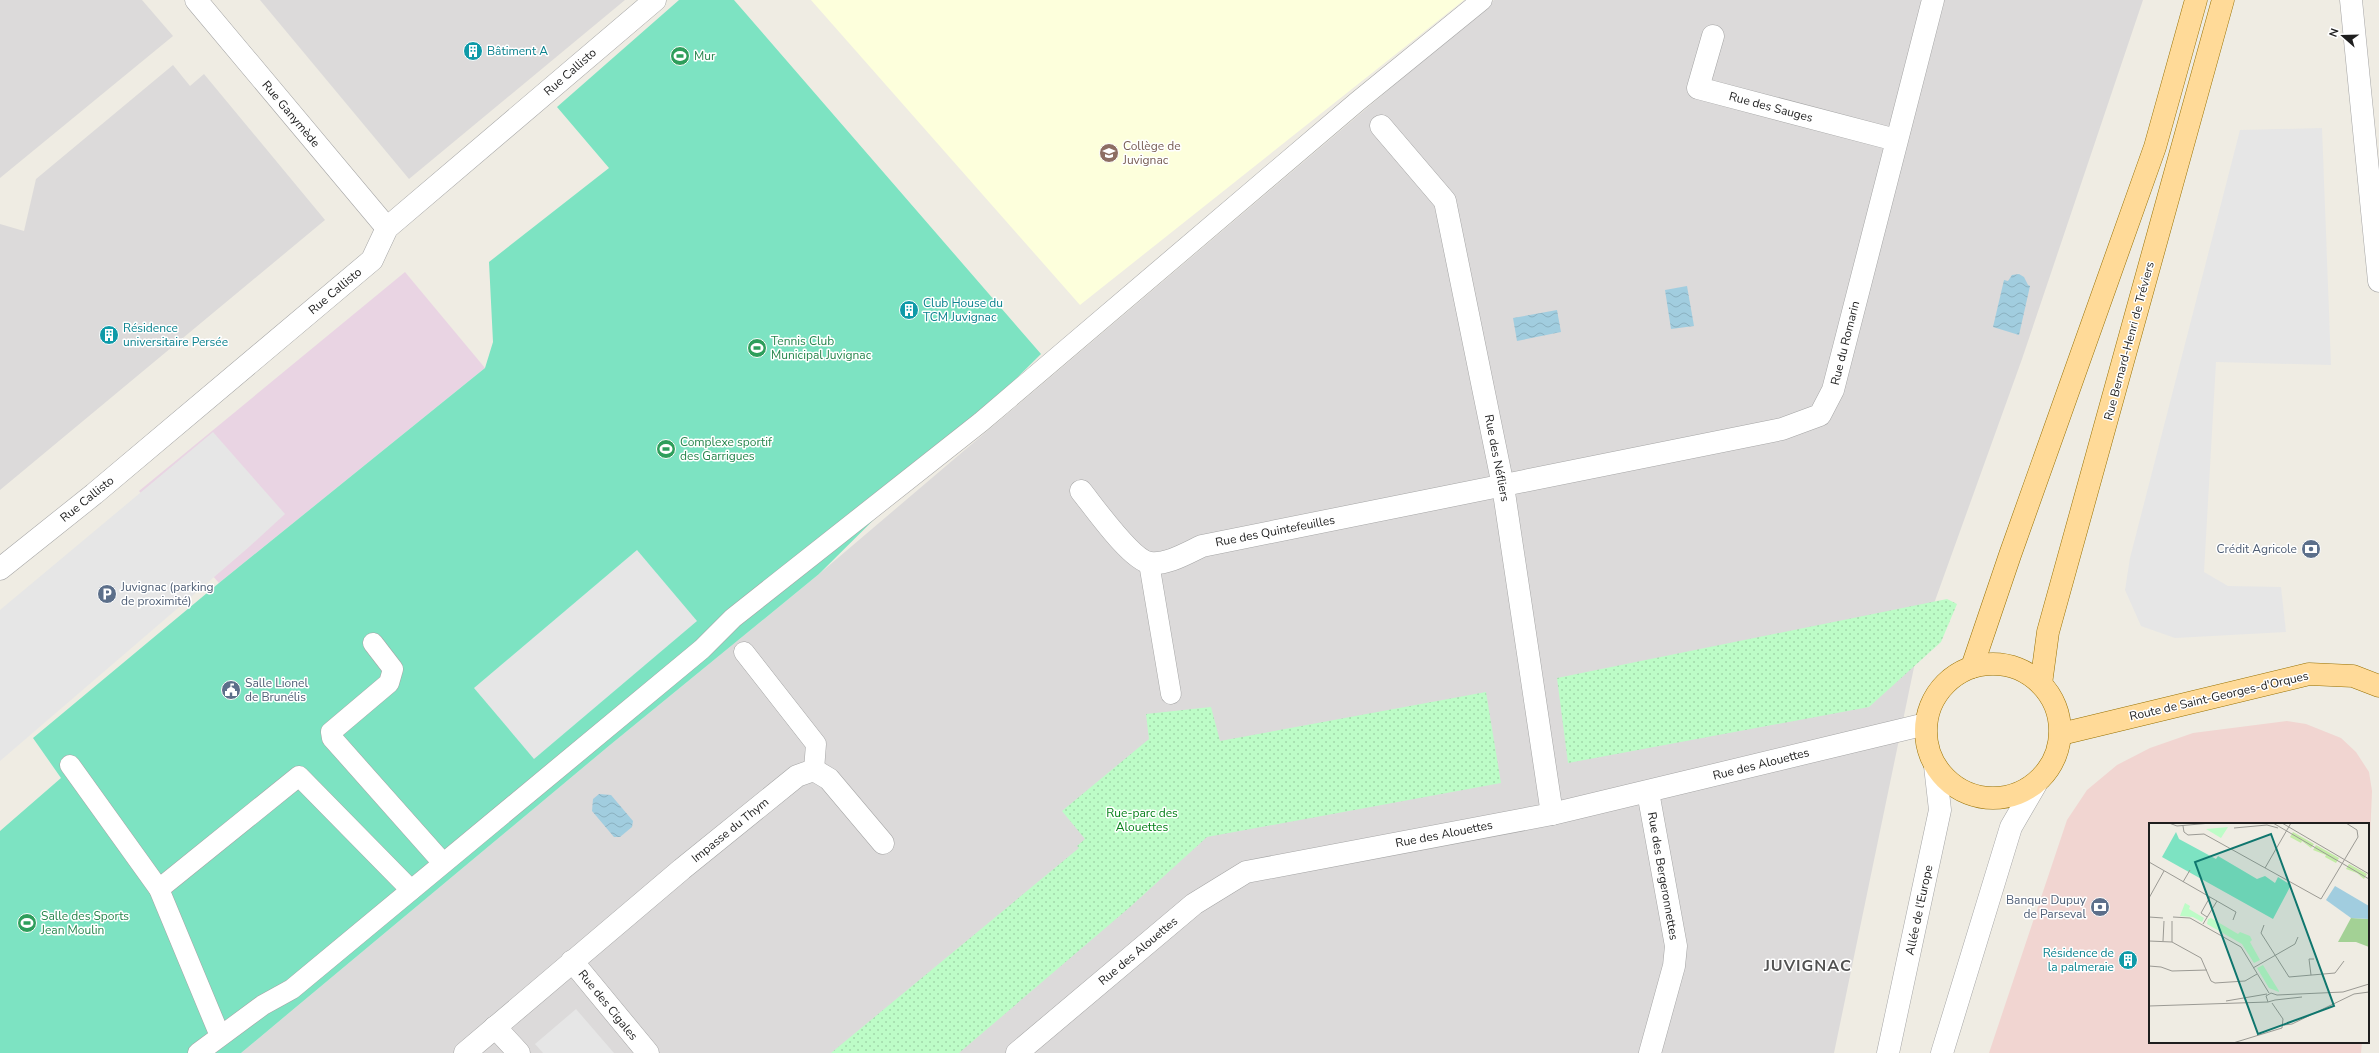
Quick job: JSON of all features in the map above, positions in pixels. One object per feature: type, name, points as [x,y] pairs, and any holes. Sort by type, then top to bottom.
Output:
[{"type":"main road","points":[[1972,667],[2010,555],[2155,147],[2196,0]]},
{"type":"main road","name":"Rue Bernard-Henri de Tréviers","points":[[2041,684],[2048,632],[2223,0]]},
{"type":"main road","points":[[1990,664],[2009,666],[2026,672],[2041,684],[2056,707],[2060,734],[2053,762],[2036,784],[2015,795],[1992,799],[1970,795],[1950,783],[1935,766],[1927,745],[1926,724],[1931,705],[1941,689],[1955,676],[1972,667],[1990,664]]},
{"type":"main road","name":"Route de Saint-Georges-d'Orques","points":[[2060,734],[2144,712],[2309,674],[2353,676],[2379,686]]},
{"type":"street","name":"Rue Ganymède","points":[[196,0],[387,228]]},
{"type":"street","name":"Rue Callisto","points":[[0,569],[94,494],[372,260],[387,228],[655,0]]},
{"type":"street","name":"Rue du Romarin","points":[[1503,486],[1782,429],[1820,415],[1833,390],[1933,0]]},
{"type":"street","points":[[2351,0],[2379,281]]},
{"type":"street","name":"Rue des Sauges","points":[[1713,36],[1698,88],[1896,140]]},
{"type":"street","name":"Rue des Néfliers","points":[[1381,126],[1445,201],[1503,486],[1552,814]]},
{"type":"street","name":"Rue des Quintefeuilles","points":[[1150,563],[1164,562],[1202,546],[1503,486]]},
{"type":"street","points":[[1081,491],[1135,557],[1150,563]]},
{"type":"street","name":"Rue des Alouettes","points":[[1017,1053],[1194,904],[1246,872],[1552,814],[1926,724]]},
{"type":"street","name":"Allée de l'Europe","points":[[1888,1053],[1940,810],[1935,766]]},
{"type":"street","points":[[814,770],[829,779],[883,843]]},
{"type":"street","name":"Impasse du Thym","points":[[572,961],[797,776],[814,770]]},
{"type":"street","points":[[1942,1053],[2011,826],[2036,784]]},
{"type":"street","name":"Rue des Bergeronnettes","points":[[1648,792],[1676,946],[1674,966],[1650,1053]]},
{"type":"street","name":"Rue des Cigales","points":[[465,1053],[572,961],[648,1053]]},
{"type":"street","points":[[495,1027],[519,1053]]},
{"type":"lane","points":[[198,1053],[263,1004],[292,989],[702,649],[733,618],[981,422],[1358,101],[1482,0]]},
{"type":"lane","points":[[1150,563],[1171,694]]},
{"type":"lane","points":[[373,643],[393,669],[389,683],[331,732],[332,738],[443,863]]},
{"type":"lane","points":[[744,652],[816,744],[814,770]]},
{"type":"lane","points":[[70,765],[158,890],[220,1036]]},
{"type":"lane","points":[[158,890],[298,776],[411,890]]},
{"type":"shaded area","points":[[0,0],[142,0],[173,36],[0,178]]},
{"type":"shaded area","points":[[260,0],[625,0],[409,179]]},
{"type":"shaded area","name":"Collège de Juvignac","points":[[811,0],[1464,0],[1080,305]]},
{"type":"shaded area","points":[[1494,0],[2143,0],[2022,359],[1918,648],[1834,1053],[241,1053],[610,745],[819,574]]},
{"type":"shaded area","points":[[173,65],[190,86],[204,74],[325,220],[0,490],[0,224],[24,231],[36,179]]},
{"type":"shaded area","points":[[2322,128],[2331,365],[2216,362],[2204,572],[2228,586],[2281,587],[2286,632],[2175,638],[2141,626],[2125,590],[2130,558],[2240,130]]},
{"type":"shaded area","points":[[405,272],[485,368],[219,583],[139,491]]},
{"type":"shaded area","name":"Juvignac (parking de proximité)","points":[[213,432],[285,514],[249,547],[0,761],[0,610]]},
{"type":"shaded area","points":[[637,550],[697,621],[534,759],[474,688]]},
{"type":"shaded area","points":[[2287,721],[2306,724],[2341,738],[2356,752],[2369,772],[2372,791],[2369,862],[2369,823],[2149,823],[2149,1043],[2362,1043],[2361,1053],[1989,1053],[2067,820],[2087,790],[2117,765],[2150,748],[2193,733]]},
{"type":"shaded area","points":[[576,1009],[614,1053],[543,1053],[535,1044]]},
{"type":"green space","name":"Complexe sportif des Garrigues","points":[[679,0],[734,0],[1041,354],[819,574],[610,745],[241,1053],[0,1053],[0,831],[61,778],[33,738],[219,583],[485,368],[493,342],[489,262],[609,168],[557,107]]},
{"type":"green space","points":[[1947,599],[1957,604],[1941,642],[1869,707],[1568,763],[1557,678]]},
{"type":"green space","name":"Rue-parc des Alouettes","points":[[1486,692],[1501,783],[1207,837],[1130,907],[959,1053],[831,1053],[1079,848],[1077,846],[1085,839],[1062,811],[1149,739],[1146,714],[1211,707],[1220,741]]},
{"type":"water","points":[[2019,274],[2024,277],[2030,286],[2019,335],[1993,327],[2004,280],[2008,281],[2012,275]]},
{"type":"water","points":[[1687,286],[1694,326],[1671,329],[1665,290]]},
{"type":"water","points":[[1557,310],[1561,332],[1517,341],[1513,318]]},
{"type":"water","points":[[599,794],[611,795],[633,821],[632,827],[620,837],[614,837],[592,811],[593,799]]},
{"type":"place","name":"Bâtiment A","points":[[473,51]]},
{"type":"place","name":"Mur","points":[[680,56]]},
{"type":"place","name":"Collège de Juvignac","points":[[1109,153]]},
{"type":"place","name":"Club House du TCM Juvignac","points":[[909,310]]},
{"type":"place","name":"Résidence universitaire Persée","points":[[109,335]]},
{"type":"place","name":"Tennis Club Municipal Juvignac","points":[[757,348]]},
{"type":"place","name":"Complexe sportif des Garrigues","points":[[666,449]]},
{"type":"place","name":"Crédit Agricole","points":[[2311,549]]},
{"type":"place","name":"Juvignac (parking de proximité)","points":[[107,594]]},
{"type":"place","name":"Salle Lionel de Brunélis","points":[[231,690]]},
{"type":"place","name":"Banque Dupuy de Parseval","points":[[2100,907]]},
{"type":"place","name":"Salle des Sports Jean Moulin","points":[[27,923]]},
{"type":"place","name":"Résidence de la palmeraie","points":[[2128,960]]},
{"type":"district","name":"JUVIGNAC","points":[[1808,965]]}]
